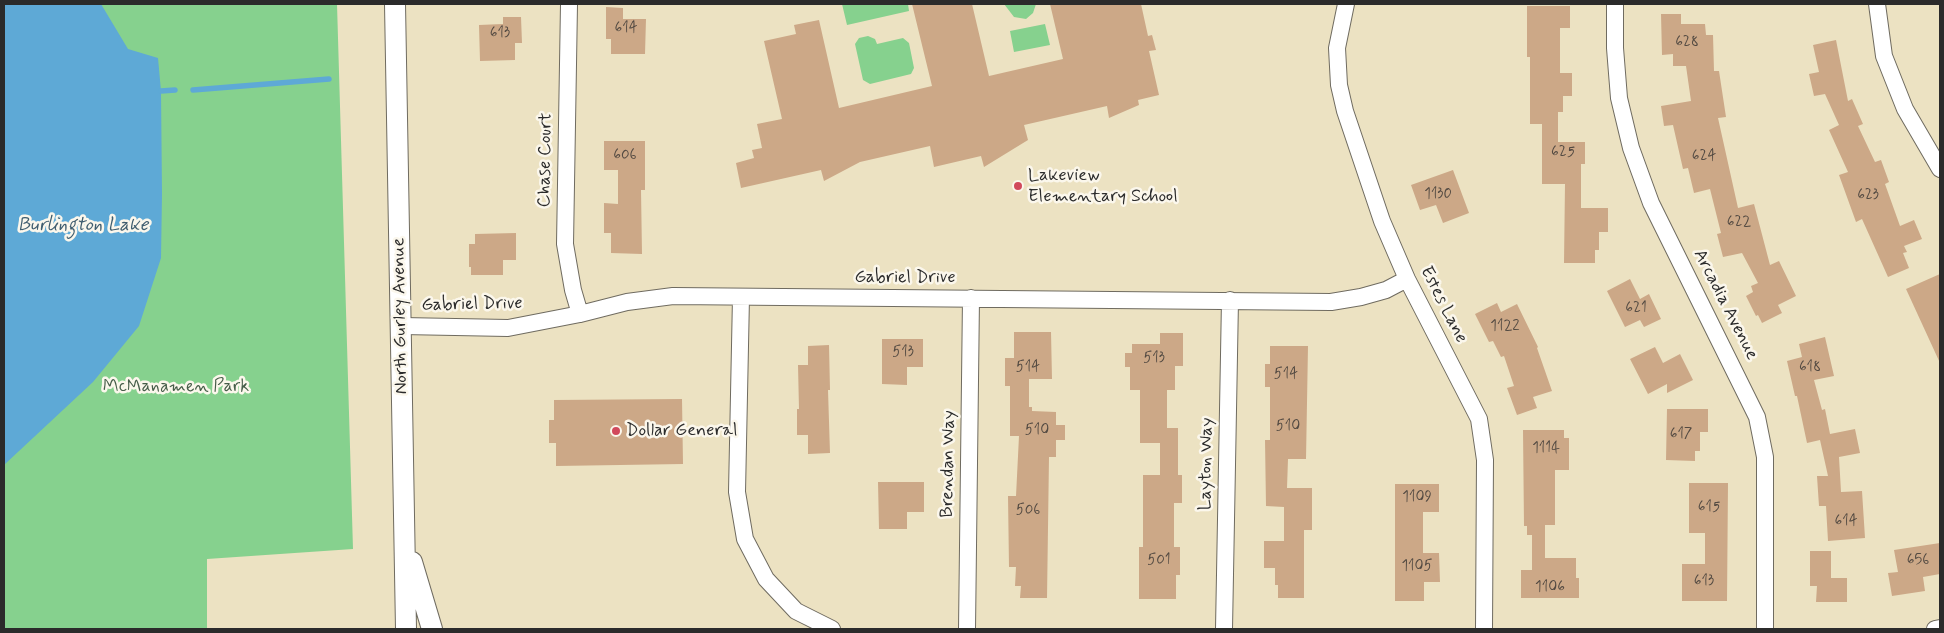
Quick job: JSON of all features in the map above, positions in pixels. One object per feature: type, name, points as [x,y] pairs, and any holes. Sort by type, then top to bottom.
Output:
[{"type":"street","name":"North Gurley Avenue","points":[[396,4],[406,629]]},
{"type":"street","name":"Chase Court","points":[[569,4],[565,244],[573,290],[580,314]]},
{"type":"street","name":"Estes Lane","points":[[1346,4],[1337,48],[1339,85],[1345,111],[1382,221],[1406,279],[1479,419],[1486,460],[1484,629]]},
{"type":"street","name":"Arcadia Avenue","points":[[1615,4],[1615,48],[1619,98],[1630,148],[1651,203],[1757,417],[1765,457],[1765,629]]},
{"type":"street","points":[[1877,4],[1884,56],[1905,110],[1940,170]]},
{"type":"street","name":"Gabriel Drive","points":[[402,326],[508,328],[580,314],[628,302],[673,296],[1331,302],[1361,297],[1386,290],[1406,279]]},
{"type":"street","points":[[741,297],[737,492],[745,539],[766,579],[796,611],[832,629]]},
{"type":"street","name":"Brendan Way","points":[[967,629],[971,298]]},
{"type":"street","name":"Layton Way","points":[[1224,629],[1230,300]]},
{"type":"street","points":[[404,539],[432,629]]},
{"type":"street","points":[[1935,629],[1940,628]]},
{"type":"green space","name":"McManamen Park","points":[[4,4],[337,4],[353,549],[207,559],[207,629],[4,629]]},
{"type":"green space","points":[[842,4],[908,4],[909,11],[847,25]]},
{"type":"green space","points":[[1004,4],[1036,4],[1033,13],[1026,19],[1014,17]]},
{"type":"green space","points":[[1045,24],[1050,45],[1014,52],[1010,31]]},
{"type":"green space","points":[[868,36],[875,39],[877,44],[903,38],[909,43],[914,68],[911,74],[870,84],[863,80],[855,44],[859,38]]},
{"type":"water","name":"Burlington Lake","points":[[4,4],[101,4],[128,49],[158,58],[161,91],[162,194],[161,258],[139,326],[93,382],[4,465]]},
{"type":"building","points":[[912,4],[972,4],[989,76],[1063,59],[1050,4],[1141,4],[1148,36],[1152,35],[1156,50],[1149,51],[1159,95],[1138,100],[1139,105],[1109,118],[1107,106],[1024,125],[1028,140],[984,167],[981,156],[934,167],[930,146],[860,162],[824,181],[821,170],[741,188],[736,163],[754,158],[752,150],[762,148],[757,124],[782,119],[764,41],[796,34],[794,25],[819,20],[839,108],[932,86]]},
{"type":"building","points":[[1527,6],[1570,6],[1570,28],[1560,28],[1560,73],[1572,73],[1572,96],[1563,96],[1563,112],[1558,112],[1558,142],[1585,142],[1585,164],[1581,164],[1581,208],[1608,208],[1608,232],[1599,232],[1599,250],[1595,250],[1595,263],[1564,263],[1565,184],[1542,184],[1542,124],[1530,124],[1530,57],[1527,57]]},
{"type":"building","points":[[606,7],[623,8],[623,19],[646,19],[645,54],[611,54],[611,39],[606,39]]},
{"type":"building","points":[[1661,14],[1681,14],[1681,24],[1705,24],[1706,35],[1713,35],[1714,71],[1719,71],[1726,117],[1718,118],[1738,208],[1754,204],[1770,265],[1779,261],[1796,296],[1778,305],[1782,313],[1762,323],[1758,315],[1756,316],[1746,296],[1753,292],[1751,286],[1758,283],[1742,253],[1723,257],[1717,234],[1721,233],[1710,189],[1694,193],[1688,168],[1683,169],[1673,125],[1664,126],[1661,106],[1691,101],[1686,66],[1673,66],[1673,54],[1662,55]]},
{"type":"building","points":[[503,17],[521,17],[522,43],[515,43],[515,60],[480,61],[479,25],[503,24]]},
{"type":"building","points":[[1836,40],[1848,101],[1852,99],[1863,124],[1858,126],[1875,162],[1881,160],[1889,182],[1885,184],[1900,226],[1914,220],[1922,239],[1904,246],[1907,252],[1903,253],[1909,268],[1888,277],[1862,219],[1856,222],[1839,175],[1848,172],[1829,130],[1839,125],[1825,94],[1814,96],[1809,74],[1819,72],[1813,45]]},
{"type":"building","points":[[604,141],[645,141],[645,190],[641,190],[642,254],[611,253],[611,233],[604,233],[604,203],[618,204],[618,170],[604,170]]},
{"type":"building","points":[[1453,170],[1469,213],[1443,223],[1436,205],[1420,210],[1411,185]]},
{"type":"building","points":[[516,233],[516,260],[503,260],[503,275],[471,275],[469,244],[475,244],[475,234]]},
{"type":"building","points":[[1940,274],[1940,363],[1906,289]]},
{"type":"building","points":[[1630,279],[1640,299],[1649,294],[1661,319],[1644,327],[1640,320],[1625,327],[1607,291]]},
{"type":"building","points":[[1497,303],[1501,312],[1517,304],[1538,347],[1552,391],[1533,397],[1537,408],[1517,415],[1507,388],[1514,386],[1504,356],[1501,357],[1493,341],[1489,342],[1475,314]]},
{"type":"building","points":[[1014,332],[1051,332],[1052,379],[1029,379],[1029,407],[1032,407],[1032,411],[1056,412],[1056,425],[1065,425],[1065,440],[1056,440],[1056,457],[1049,457],[1047,598],[1020,598],[1021,586],[1015,586],[1016,567],[1009,567],[1008,496],[1016,496],[1019,436],[1010,436],[1010,386],[1005,386],[1005,358],[1014,358]]},
{"type":"building","points":[[1160,333],[1183,333],[1183,366],[1175,366],[1175,390],[1167,390],[1167,428],[1178,428],[1178,475],[1182,475],[1182,503],[1174,503],[1174,547],[1180,547],[1180,575],[1176,575],[1176,599],[1139,599],[1139,547],[1143,547],[1143,475],[1160,475],[1160,443],[1140,443],[1140,390],[1130,390],[1130,367],[1125,367],[1125,353],[1132,353],[1132,344],[1160,344]]},
{"type":"building","points":[[1825,337],[1834,376],[1814,380],[1822,410],[1825,409],[1830,434],[1855,429],[1860,453],[1839,457],[1841,492],[1862,491],[1865,538],[1828,541],[1826,506],[1819,506],[1817,476],[1828,476],[1820,440],[1807,443],[1787,361],[1802,357],[1799,344]]},
{"type":"building","points":[[882,339],[923,339],[923,367],[907,367],[907,385],[882,384]]},
{"type":"building","points":[[829,345],[830,453],[808,454],[808,435],[797,435],[797,409],[799,409],[798,365],[808,365],[808,346]]},
{"type":"building","points":[[1270,346],[1308,346],[1306,459],[1288,459],[1287,488],[1312,488],[1312,530],[1304,530],[1304,598],[1278,598],[1278,585],[1275,585],[1275,568],[1264,568],[1264,541],[1284,541],[1284,507],[1266,506],[1265,440],[1270,440],[1270,387],[1265,387],[1265,364],[1270,364]]},
{"type":"building","points":[[1655,347],[1663,363],[1680,354],[1693,380],[1667,393],[1667,384],[1648,394],[1630,359]]},
{"type":"building","name":"Dollar General","points":[[682,399],[683,464],[556,466],[556,443],[549,443],[549,420],[554,420],[554,400]]},
{"type":"building","points":[[1667,409],[1708,409],[1708,432],[1700,432],[1700,451],[1695,451],[1695,461],[1666,460]]},
{"type":"building","points":[[1523,430],[1564,430],[1564,438],[1569,438],[1569,470],[1555,470],[1555,525],[1545,525],[1545,558],[1576,558],[1579,598],[1521,598],[1521,570],[1532,570],[1532,535],[1527,535],[1527,526],[1524,526]]},
{"type":"building","points":[[878,482],[924,482],[924,512],[907,512],[907,529],[879,529]]},
{"type":"building","points":[[1689,483],[1728,483],[1727,601],[1682,601],[1682,564],[1705,564],[1705,533],[1689,533]]},
{"type":"building","points":[[1395,484],[1439,484],[1439,512],[1423,512],[1423,553],[1439,553],[1440,582],[1424,582],[1424,601],[1395,601]]},
{"type":"building","points":[[1940,543],[1940,574],[1923,577],[1925,591],[1892,596],[1888,573],[1898,572],[1894,550]]},
{"type":"building","points":[[1810,551],[1831,551],[1831,578],[1847,578],[1847,602],[1816,602],[1817,586],[1810,586]]},
{"type":"waterway","points":[[193,90],[329,79]]},
{"type":"waterway","points":[[161,91],[175,90]]},
{"type":"place","name":"Lakeview Elementary School","points":[[1018,186]]},
{"type":"place","name":"Dollar General","points":[[616,431]]}]
